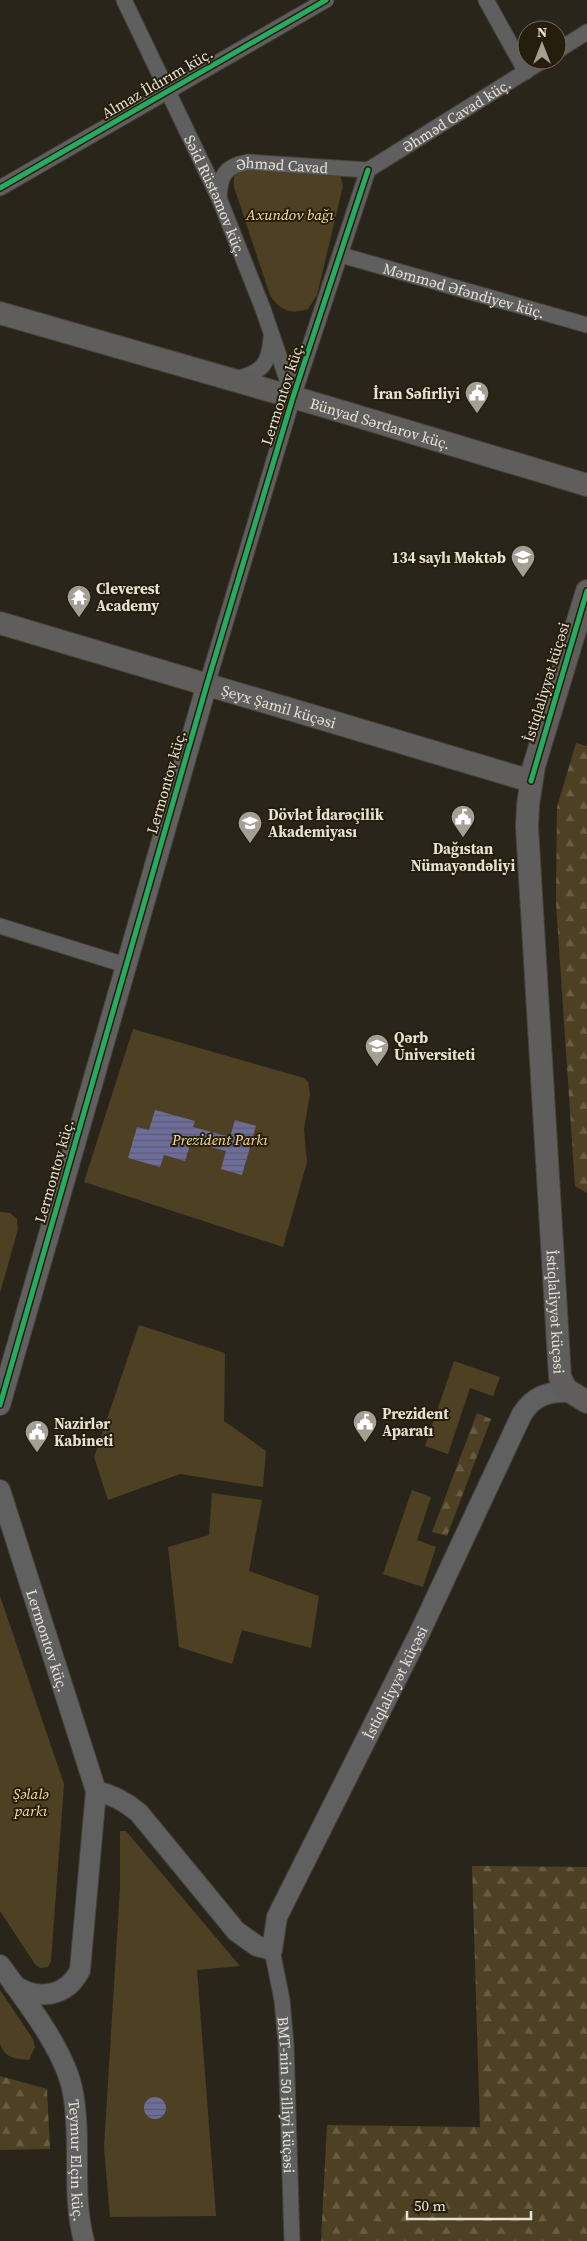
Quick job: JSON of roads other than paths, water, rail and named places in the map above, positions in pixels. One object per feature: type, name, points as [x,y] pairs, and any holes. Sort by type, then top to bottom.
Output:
[{"type":"main road","name":"Bünyad Sərdarov küç.","points":[[0,313],[294,397],[587,485]]},
{"type":"main road","name":"İstiqlaliyyət küçəsi","points":[[578,1397],[564,1388],[560,1377],[528,834],[531,781],[587,591]]},
{"type":"main road","name":"Şeyx Şamil küçəsi","points":[[0,623],[531,781]]},
{"type":"street","name":"Səid Rüstəmov küç.","points":[[124,0],[219,198],[272,334],[294,397]]},
{"type":"street","name":"Almaz İldırım küç.","points":[[0,188],[326,0]]},
{"type":"street","points":[[486,0],[526,72]]},
{"type":"street","points":[[567,45],[587,32]]},
{"type":"street","name":"Əhməd Cavad küç.","points":[[368,170],[529,70]]},
{"type":"street","name":"Əhməd Cavad","points":[[219,198],[219,184],[223,176],[236,164],[248,162],[368,170]]},
{"type":"street","name":"Lermontov küç.","points":[[0,1405],[207,684],[294,397],[368,170]]},
{"type":"street","name":"Məmməd Əfəndiyev küç.","points":[[341,255],[587,325]]},
{"type":"street","points":[[231,380],[258,372],[266,362],[270,352],[272,334]]},
{"type":"street","points":[[0,926],[125,965]]},
{"type":"street","name":"İstiqlaliyyət küçəsi","points":[[272,1950],[278,1917],[285,1901],[420,1632],[522,1414],[531,1402],[542,1395],[557,1391],[578,1397]]},
{"type":"street","name":"Lermontov küç.","points":[[0,1490],[96,1791],[80,1970],[71,1984],[59,1992],[38,1995],[29,1994],[14,1985]]},
{"type":"street","points":[[96,1791],[119,1798],[138,1813],[236,1931],[256,1946],[272,1950]]},
{"type":"street","name":"BMT-nin 50 illiyi küçəsi","points":[[272,1950],[282,2000],[286,2044],[292,2241]]},
{"type":"street","points":[[0,1965],[14,1985]]},
{"type":"street","name":"Teymur Elçin küç.","points":[[14,1985],[52,2043],[70,2081],[75,2103],[80,2210],[84,2241]]},
{"type":"water","points":[[155,1110],[195,1121],[193,1127],[230,1137],[235,1120],[256,1126],[242,1175],[221,1169],[226,1151],[191,1142],[185,1161],[164,1155],[160,1167],[128,1158],[137,1127],[149,1130]]},
{"type":"water","points":[[155,2097],[163,2100],[166,2108],[163,2116],[155,2119],[147,2116],[144,2108],[147,2100]]},
{"type":"place","name":"İran Səfirliyi","points":[[477,414]]},
{"type":"place","name":"134 saylı Məktəb","points":[[523,578]]},
{"type":"place","name":"Cleverest Academy","points":[[79,618]]},
{"type":"place","name":"Dağıstan Nümayəndəliyi","points":[[463,838]]},
{"type":"place","name":"Dövlət İdarəçilik Akademiyası","points":[[250,844]]},
{"type":"place","name":"Qərb Universiteti","points":[[377,1067]]},
{"type":"place","name":"Prezident Aparatı","points":[[365,1443]]},
{"type":"place","name":"Nazirlər Kabineti","points":[[37,1453]]},
{"type":"park label","name":"Axundov bağı","points":[[290,214]]},
{"type":"park label","name":"Prezident Parkı","points":[[220,1139]]},
{"type":"park label","name":"Şəlalə parkı","points":[[31,1802]]}]
